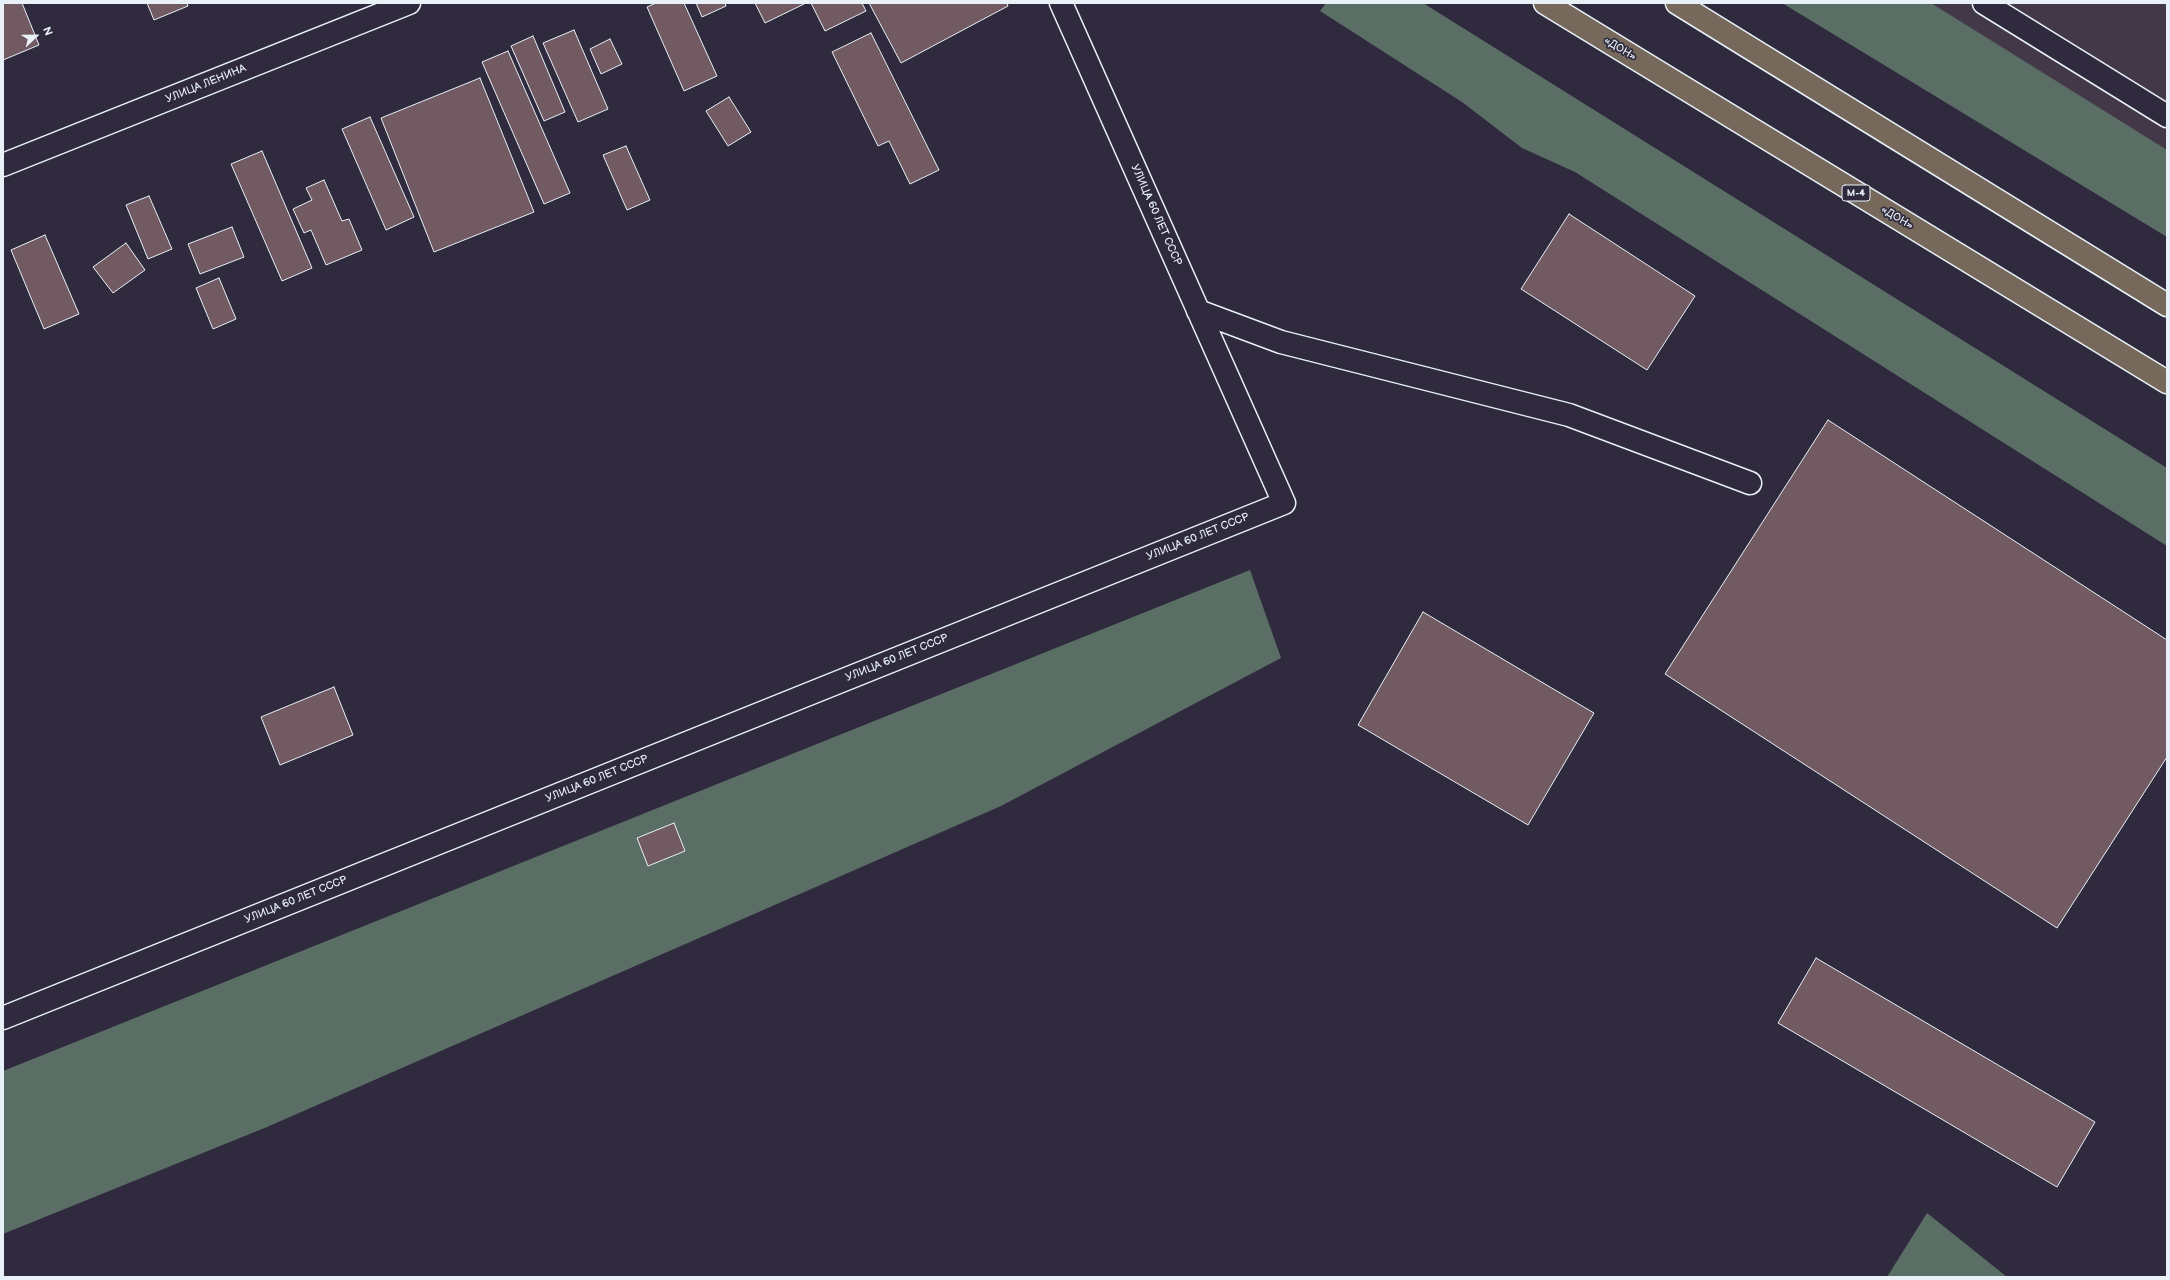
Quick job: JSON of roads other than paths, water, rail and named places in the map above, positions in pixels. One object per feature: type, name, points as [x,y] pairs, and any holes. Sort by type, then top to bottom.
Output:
[{"type":"highway","name":"«ДОН»","points":[[1545,3],[2167,382]]},
{"type":"highway","points":[[1677,3],[2167,305]]},
{"type":"street","name":"УЛИЦА ЛЕНИНА","points":[[3,164],[409,3]]},
{"type":"street","name":"УЛИЦА 60 ЛЕТ СССР","points":[[3,1018],[1284,503],[1061,3]]},
{"type":"street","points":[[1984,3],[2167,116]]},
{"type":"street","points":[[1198,310],[1281,342],[1569,414],[1750,483]]}]
